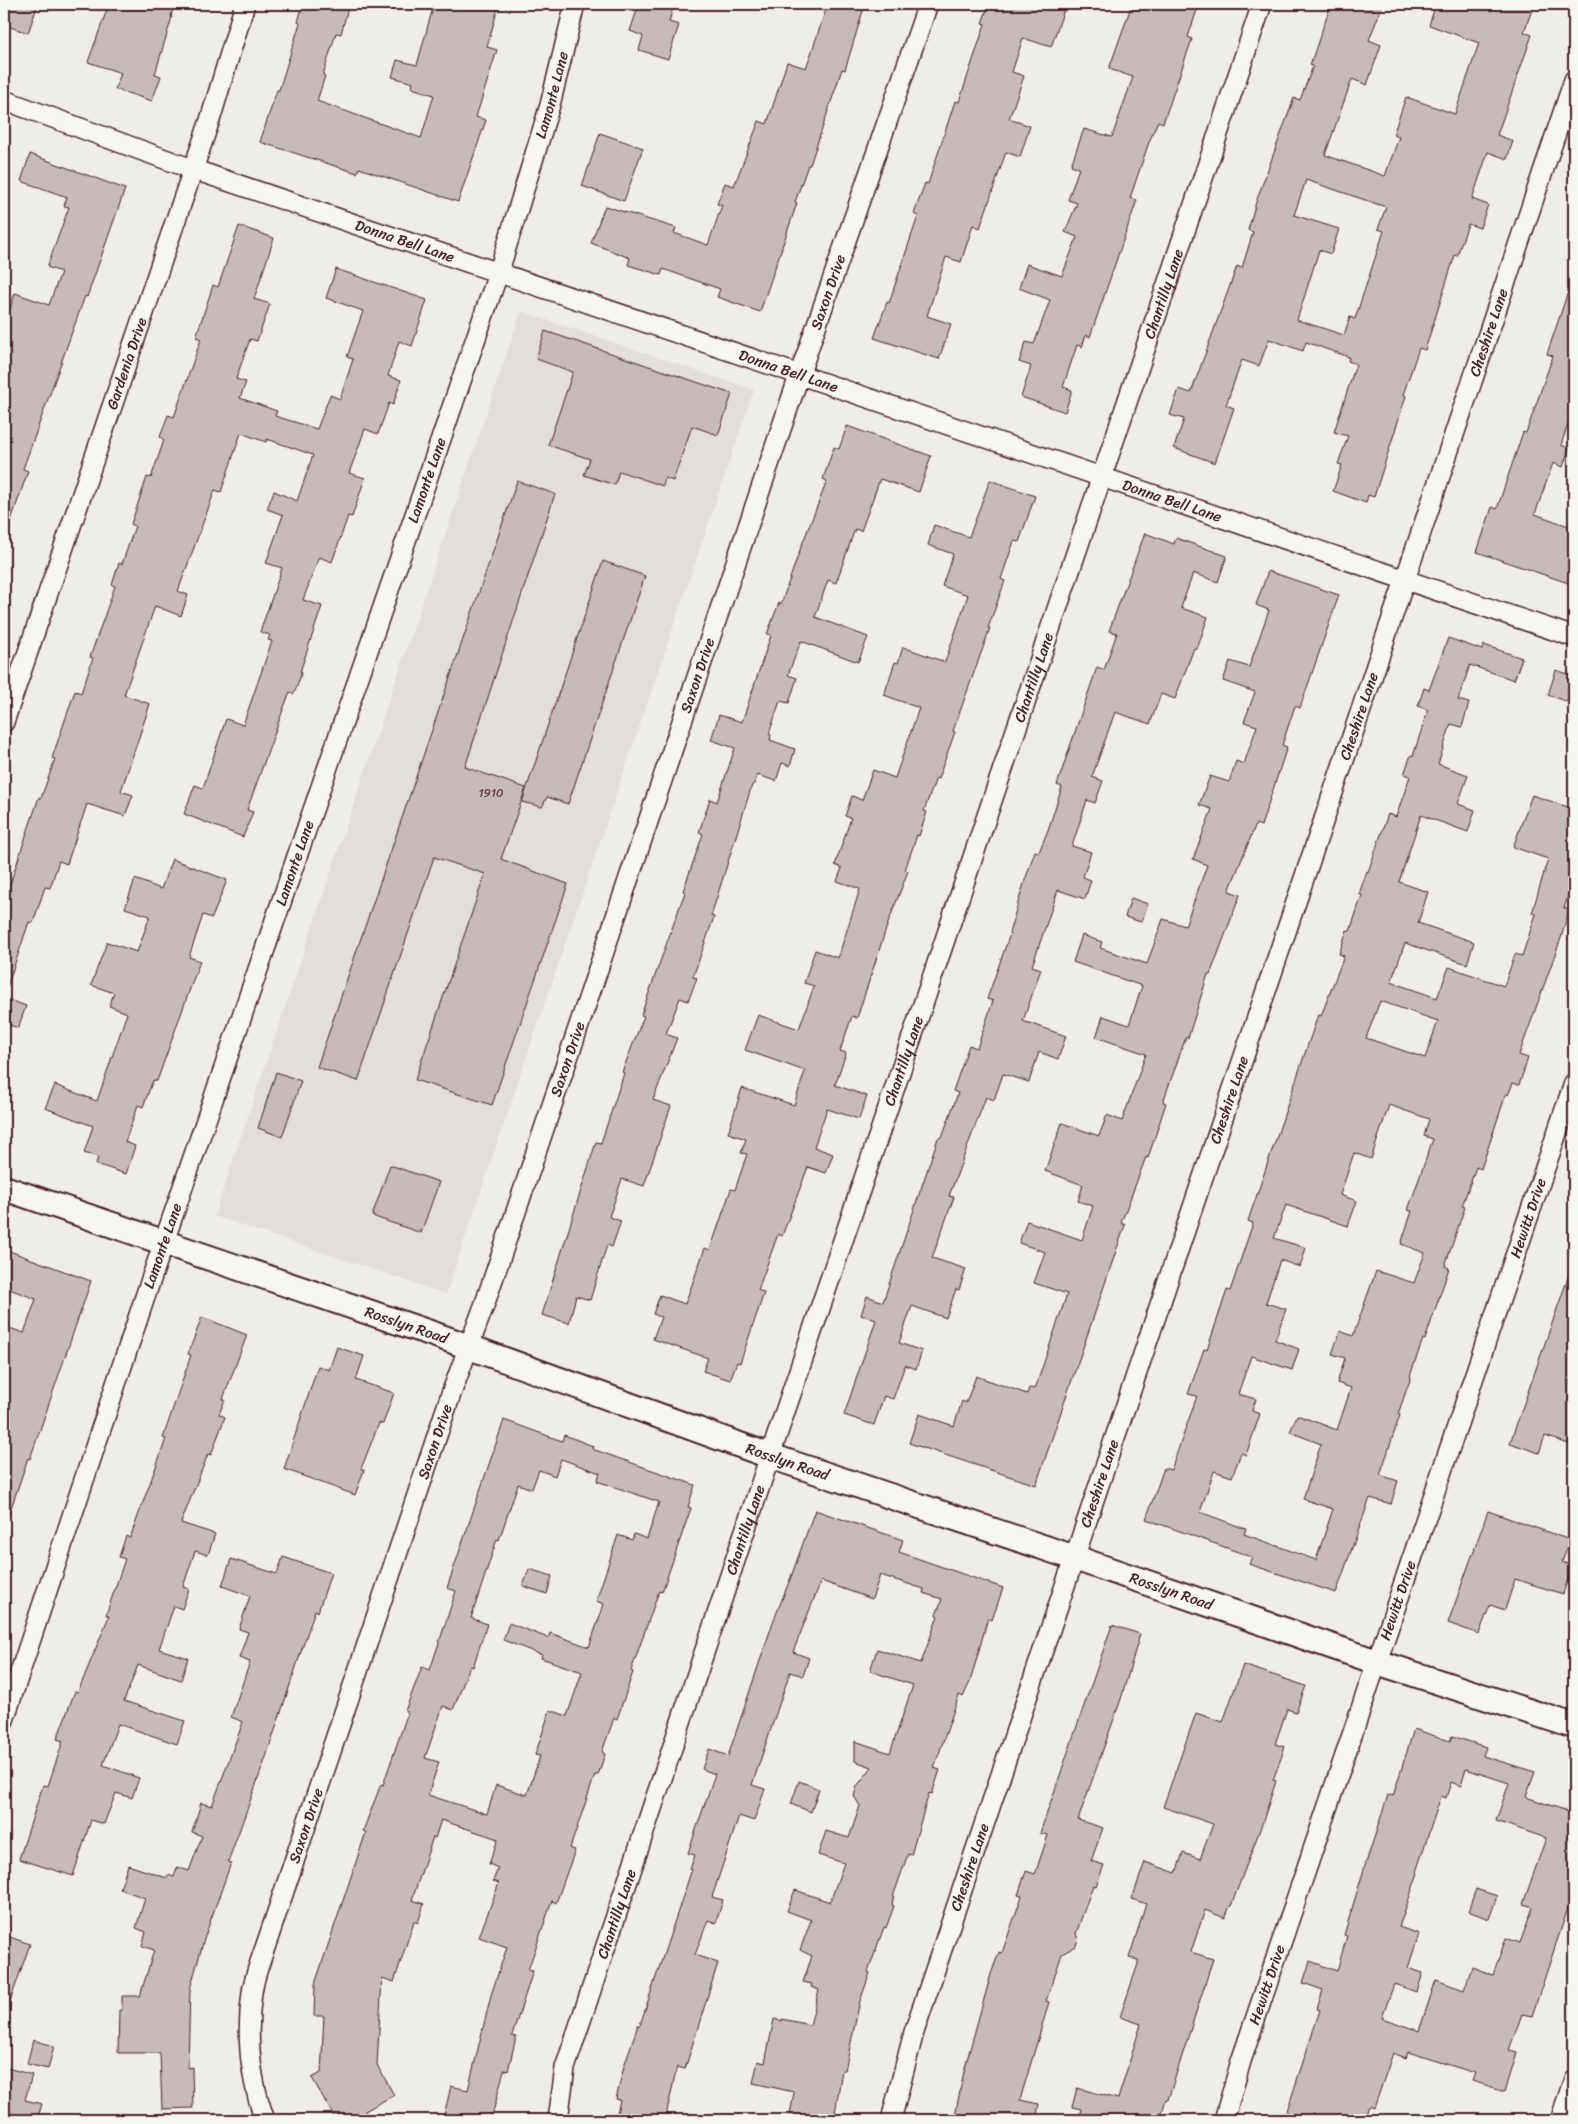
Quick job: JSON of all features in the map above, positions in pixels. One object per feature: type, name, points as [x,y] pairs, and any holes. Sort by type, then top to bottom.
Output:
[{"type":"street","name":"Gardenia Drive","points":[[4,722],[210,120],[245,4]]},
{"type":"street","name":"Lamonte Lane","points":[[4,1720],[165,1243],[499,271],[550,105],[575,4]]},
{"type":"street","name":"Saxon Drive","points":[[265,2120],[249,2052],[252,1991],[270,1933],[448,1404],[470,1347],[800,373],[928,4]]},
{"type":"street","name":"Chantilly Lane","points":[[558,2120],[565,2068],[770,1456],[1262,4]]},
{"type":"street","name":"Cheshire Lane","points":[[891,2120],[914,2032],[1574,80]]},
{"type":"street","name":"Donna Bell Lane","points":[[4,100],[192,169],[499,271],[1574,637]]},
{"type":"street","name":"Hewitt Drive","points":[[1224,2120],[1241,2061],[1574,1083]]},
{"type":"street","name":"Rosslyn Road","points":[[4,1188],[470,1347],[770,1456],[1377,1662],[1574,1726]]},
{"type":"street","points":[[1560,2120],[1574,2079]]},
{"type":"shaded area","points":[[521,311],[754,390],[446,1294],[214,1216]]},
{"type":"building","points":[[4,4],[38,4],[28,33],[4,25]]},
{"type":"building","points":[[109,4],[174,4],[155,74],[161,76],[152,101],[115,89],[121,73],[88,62]]},
{"type":"building","points":[[303,4],[349,4],[341,34],[336,33],[317,101],[421,138],[434,95],[412,88],[413,83],[392,77],[397,60],[417,65],[434,4],[499,4],[487,47],[497,50],[476,117],[486,120],[458,202],[359,168],[357,173],[260,142],[300,23],[298,22]]},
{"type":"building","points":[[639,4],[674,4],[669,22],[679,25],[668,59],[639,50],[643,36],[630,31]]},
{"type":"building","points":[[828,4],[865,4],[845,70],[842,69],[810,165],[808,165],[795,202],[797,203],[760,312],[717,297],[720,289],[663,269],[661,275],[628,265],[630,258],[591,243],[605,206],[676,228],[674,233],[708,245],[722,205],[717,204],[725,183],[734,186],[759,121],[767,124],[787,62],[806,68]]},
{"type":"building","points":[[989,4],[1066,4],[1051,47],[1023,38],[1012,72],[1024,76],[1009,119],[1030,126],[1020,157],[1006,152],[980,228],[973,225],[961,262],[946,257],[927,316],[951,324],[939,359],[874,338],[887,302],[889,303],[918,216],[914,214],[925,183],[928,184],[955,101],[959,102],[985,24],[982,23]]},
{"type":"building","points":[[1132,4],[1199,4],[1188,37],[1192,39],[1163,123],[1158,121],[1130,198],[1137,200],[1090,337],[1086,335],[1082,347],[1077,345],[1063,387],[1072,390],[1065,412],[1021,397],[1031,366],[1019,362],[1026,342],[1034,344],[1050,300],[1019,288],[1027,264],[1062,276],[1077,237],[1065,232],[1077,203],[1068,200],[1079,168],[1071,165],[1084,129],[1112,137],[1133,77],[1109,69]]},
{"type":"building","points":[[1331,4],[1383,4],[1369,40],[1381,45],[1367,85],[1352,79],[1325,155],[1385,176],[1399,137],[1393,135],[1406,97],[1455,114],[1479,43],[1429,25],[1436,4],[1534,4],[1524,32],[1532,35],[1497,135],[1513,141],[1507,159],[1488,152],[1472,199],[1488,205],[1480,228],[1468,224],[1457,256],[1455,255],[1425,350],[1419,348],[1403,395],[1406,396],[1374,497],[1368,495],[1366,503],[1333,491],[1342,465],[1338,464],[1348,436],[1334,432],[1356,364],[1348,361],[1349,357],[1306,342],[1303,351],[1269,339],[1259,366],[1242,360],[1226,405],[1234,408],[1215,463],[1174,448],[1184,419],[1170,415],[1179,389],[1191,393],[1237,266],[1242,268],[1253,232],[1248,230],[1256,202],[1294,98],[1300,100],[1313,66],[1310,65]],"holes":[[[1306,180],[1386,207],[1378,229],[1384,231],[1355,319],[1350,317],[1344,335],[1297,320],[1319,250],[1331,254],[1339,229],[1294,215]]]},
{"type":"building","points":[[600,133],[643,148],[624,201],[582,186]]},
{"type":"building","points":[[30,154],[125,189],[23,469],[28,471],[7,532],[4,532],[4,307],[10,309],[15,293],[49,305],[61,272],[47,267],[69,207],[64,206],[67,197],[21,181]]},
{"type":"building","points":[[239,226],[274,238],[254,299],[270,304],[257,341],[250,339],[236,379],[246,382],[240,398],[277,411],[275,416],[317,429],[330,395],[340,399],[353,359],[347,357],[363,311],[326,298],[336,269],[427,300],[412,346],[399,341],[388,376],[401,380],[393,405],[389,403],[378,434],[365,429],[349,473],[365,478],[352,517],[348,516],[332,562],[319,557],[303,600],[322,606],[294,694],[290,692],[247,810],[253,812],[243,837],[184,814],[195,785],[203,788],[226,719],[243,725],[272,641],[268,640],[270,635],[260,632],[282,568],[266,563],[283,515],[267,509],[274,491],[297,501],[313,455],[267,439],[266,442],[241,433],[221,492],[215,490],[178,591],[188,595],[181,616],[155,606],[124,695],[150,704],[121,791],[133,795],[125,816],[87,804],[67,864],[59,861],[50,888],[45,887],[33,923],[29,922],[7,987],[4,986],[4,902],[39,797],[41,798],[55,759],[52,758],[75,691],[81,693],[93,658],[90,657],[115,586],[112,585],[119,563],[122,564],[135,526],[131,524],[147,477],[151,478],[164,440],[160,437],[168,415],[174,417],[201,339],[196,337],[213,285],[218,287]]},
{"type":"building","points":[[1571,283],[1574,283],[1574,406],[1561,445],[1569,448],[1563,467],[1553,463],[1535,514],[1574,528],[1574,585],[1477,552],[1492,507],[1497,509],[1523,432],[1526,433],[1553,356],[1547,354]]},
{"type":"building","points":[[545,331],[732,394],[718,435],[692,426],[673,481],[665,478],[663,486],[619,471],[615,485],[584,475],[590,459],[548,445],[573,372],[536,359]]},
{"type":"building","points":[[847,426],[931,456],[919,492],[880,479],[861,531],[855,529],[836,583],[828,580],[815,617],[868,637],[858,662],[801,641],[788,675],[797,678],[789,703],[780,701],[769,734],[771,735],[770,740],[795,749],[790,766],[782,763],[776,781],[757,775],[754,785],[752,785],[711,916],[714,917],[693,977],[697,978],[688,1001],[680,998],[666,1034],[677,1038],[653,1100],[671,1106],[644,1186],[622,1179],[609,1217],[621,1221],[612,1247],[607,1245],[590,1300],[576,1296],[569,1323],[542,1315],[596,1142],[601,1143],[624,1073],[622,1072],[644,1016],[641,1015],[685,892],[683,891],[703,834],[699,832],[710,799],[717,802],[735,748],[711,740],[719,715],[742,722],[771,635],[767,634],[779,603],[781,604],[827,481],[823,479],[834,447],[839,449]]},
{"type":"building","points":[[990,480],[1035,496],[1019,542],[1014,541],[1001,579],[1005,581],[988,628],[990,628],[953,731],[955,732],[924,811],[927,812],[905,870],[908,871],[887,926],[857,1018],[852,1016],[840,1051],[846,1053],[835,1085],[867,1096],[859,1119],[827,1109],[814,1147],[833,1154],[826,1173],[808,1167],[782,1236],[778,1234],[758,1290],[764,1293],[740,1363],[737,1362],[730,1380],[703,1371],[708,1358],[653,1339],[661,1317],[653,1314],[660,1295],[685,1304],[705,1248],[710,1250],[731,1189],[735,1190],[747,1154],[741,1153],[746,1139],[728,1133],[742,1088],[794,1105],[805,1071],[745,1050],[758,1015],[799,1029],[814,986],[804,983],[815,950],[838,958],[860,889],[837,881],[842,868],[835,865],[851,818],[845,816],[852,796],[862,800],[873,770],[895,778],[919,708],[884,695],[895,662],[898,663],[903,647],[945,662],[968,595],[942,586],[953,554],[928,545],[934,525],[969,537]]},
{"type":"building","points":[[517,481],[555,494],[465,767],[526,788],[501,859],[568,884],[492,1105],[415,1080],[485,874],[434,857],[358,1081],[317,1067]]},
{"type":"building","points":[[1145,533],[1174,544],[1176,538],[1227,556],[1218,582],[1193,573],[1181,608],[1208,617],[1197,649],[1194,648],[1175,699],[1161,694],[1150,724],[1115,712],[1092,777],[1103,781],[1095,803],[1087,800],[1072,846],[1091,852],[1083,877],[1091,880],[1085,899],[1058,890],[1032,966],[1041,969],[1023,1021],[1066,1036],[1058,1059],[1039,1052],[1029,1082],[1003,1074],[994,1100],[986,1097],[949,1196],[954,1197],[932,1258],[966,1269],[959,1290],[956,1289],[946,1318],[912,1306],[899,1343],[922,1351],[916,1369],[905,1365],[893,1399],[884,1396],[874,1425],[844,1415],[876,1320],[861,1315],[867,1296],[883,1302],[938,1138],[942,1137],[958,1093],[953,1091],[969,1045],[977,1048],[993,1001],[987,999],[1010,934],[1025,880],[1035,851],[1039,852],[1048,830],[1062,787],[1057,785],[1097,667],[1104,670],[1117,633],[1109,631]]},
{"type":"building","points":[[603,561],[645,576],[568,804],[547,797],[542,807],[522,802]]},
{"type":"building","points":[[1268,571],[1339,595],[1300,708],[1295,706],[1282,745],[1287,747],[1261,826],[1256,824],[1229,891],[1240,895],[1210,975],[1208,974],[1188,1038],[1186,1037],[1163,1102],[1166,1103],[1148,1158],[1146,1157],[1121,1223],[1125,1225],[1036,1485],[909,1443],[919,1414],[954,1426],[962,1401],[966,1403],[976,1376],[1027,1394],[1029,1388],[1035,1389],[1067,1294],[1034,1283],[1045,1252],[1019,1243],[1027,1221],[1082,1240],[1093,1206],[1078,1201],[1083,1185],[1045,1171],[1062,1123],[1099,1136],[1107,1115],[1122,1121],[1146,1054],[1096,1037],[1103,1016],[1129,1025],[1142,986],[1073,962],[1082,935],[1102,942],[1100,948],[1147,964],[1163,919],[1185,926],[1207,865],[1193,859],[1212,809],[1199,805],[1210,776],[1229,782],[1236,761],[1244,764],[1257,726],[1244,722],[1255,692],[1223,681],[1230,661],[1249,667],[1269,610],[1256,605]]},
{"type":"building","points":[[1448,638],[1482,650],[1484,645],[1522,658],[1514,680],[1470,665],[1458,700],[1469,703],[1462,727],[1451,724],[1438,764],[1468,775],[1458,804],[1475,810],[1468,832],[1421,815],[1399,882],[1428,892],[1418,923],[1474,942],[1467,964],[1405,943],[1391,982],[1437,998],[1449,967],[1504,986],[1515,954],[1522,956],[1536,914],[1532,913],[1548,859],[1513,847],[1532,795],[1574,809],[1574,879],[1564,908],[1569,910],[1561,938],[1519,1055],[1528,1058],[1519,1085],[1513,1083],[1508,1095],[1506,1094],[1481,1169],[1476,1167],[1462,1206],[1465,1207],[1445,1266],[1449,1268],[1425,1340],[1423,1339],[1410,1376],[1398,1414],[1400,1415],[1380,1475],[1398,1481],[1391,1504],[1370,1498],[1336,1593],[1249,1564],[1252,1557],[1146,1519],[1164,1468],[1171,1470],[1197,1396],[1188,1394],[1204,1349],[1207,1350],[1227,1290],[1230,1291],[1253,1223],[1248,1221],[1318,1015],[1321,1016],[1344,956],[1339,954],[1347,930],[1350,931],[1362,895],[1359,894],[1367,871],[1388,814],[1396,817],[1410,776],[1404,774],[1411,755],[1413,756],[1428,710],[1418,706],[1424,688],[1429,690]],"holes":[[[1380,1001],[1438,1021],[1425,1058],[1366,1038]],[[1389,1105],[1429,1119],[1424,1136],[1433,1139],[1408,1210],[1412,1211],[1401,1244],[1425,1253],[1414,1283],[1376,1271],[1353,1336],[1340,1331],[1332,1354],[1345,1358],[1337,1383],[1351,1388],[1337,1430],[1297,1415],[1290,1432],[1321,1444],[1303,1499],[1333,1509],[1316,1560],[1244,1534],[1246,1529],[1200,1512],[1214,1471],[1232,1477],[1241,1453],[1246,1455],[1260,1414],[1252,1411],[1256,1399],[1238,1394],[1251,1356],[1292,1370],[1299,1349],[1275,1340],[1286,1309],[1266,1303],[1280,1260],[1300,1267],[1306,1248],[1274,1238],[1286,1205],[1348,1226],[1357,1201],[1340,1195],[1354,1153],[1371,1159]]]},
{"type":"building","points":[[1556,670],[1574,676],[1574,704],[1548,695]]},
{"type":"building","points":[[172,859],[227,880],[212,918],[203,915],[189,957],[200,961],[157,1081],[153,1080],[143,1107],[138,1105],[125,1142],[135,1146],[126,1174],[96,1164],[98,1157],[84,1153],[93,1126],[45,1108],[55,1085],[97,1101],[127,1013],[109,1006],[114,993],[91,985],[107,942],[137,952],[150,916],[125,908],[135,879],[161,889]]},
{"type":"building","points":[[1131,898],[1148,904],[1141,922],[1125,917]]},
{"type":"building","points":[[4,998],[26,1006],[18,1028],[4,1023]]},
{"type":"building","points":[[276,1072],[301,1081],[282,1137],[258,1128]]},
{"type":"building","points":[[390,1165],[439,1182],[421,1233],[372,1216]]},
{"type":"building","points":[[4,1249],[91,1281],[7,1520],[4,1520],[4,1326],[24,1333],[36,1299],[4,1287]]},
{"type":"building","points":[[1571,1269],[1574,1269],[1574,1428],[1569,1444],[1545,1436],[1539,1453],[1510,1443]]},
{"type":"building","points":[[202,1317],[247,1335],[223,1399],[225,1400],[219,1414],[225,1417],[211,1455],[208,1454],[181,1523],[215,1534],[208,1555],[195,1551],[183,1587],[189,1589],[182,1609],[174,1606],[159,1649],[188,1658],[181,1680],[138,1665],[124,1701],[185,1721],[177,1744],[118,1724],[103,1765],[139,1778],[132,1798],[116,1793],[104,1824],[91,1820],[73,1876],[19,1859],[43,1785],[48,1786],[63,1741],[57,1739],[75,1691],[78,1692],[109,1616],[106,1615],[125,1559],[119,1557],[126,1536],[130,1538],[166,1439],[163,1438],[191,1355],[188,1354]]},
{"type":"building","points":[[337,1347],[364,1356],[356,1380],[394,1393],[383,1424],[379,1423],[361,1469],[364,1470],[355,1495],[284,1469],[318,1366],[329,1370]]},
{"type":"building","points":[[504,1420],[562,1441],[564,1435],[593,1446],[592,1449],[695,1485],[688,1507],[691,1508],[662,1592],[659,1591],[631,1671],[633,1672],[617,1719],[614,1718],[602,1752],[605,1754],[598,1775],[595,1775],[570,1848],[575,1850],[556,1903],[552,1901],[528,1970],[533,1971],[512,2036],[516,2037],[508,2071],[504,2070],[491,2120],[443,2120],[451,2086],[468,2090],[491,1995],[507,1947],[479,1937],[499,1883],[493,1881],[498,1868],[489,1864],[498,1839],[441,1820],[435,1838],[433,1837],[412,1900],[424,1904],[418,1923],[414,1921],[394,1982],[382,1978],[377,2065],[394,2095],[365,2111],[370,2120],[336,2120],[312,2078],[321,2073],[324,2016],[314,2016],[315,1984],[366,1832],[363,1831],[381,1784],[383,1785],[408,1712],[405,1711],[422,1667],[430,1670],[456,1591],[447,1588]],"holes":[[[561,1459],[600,1473],[597,1481],[659,1502],[647,1539],[634,1534],[632,1540],[618,1535],[596,1601],[604,1604],[589,1647],[550,1633],[548,1638],[509,1623],[503,1640],[542,1655],[541,1658],[582,1672],[567,1716],[550,1710],[535,1755],[540,1756],[527,1795],[496,1785],[487,1814],[428,1795],[439,1762],[425,1758],[443,1706],[453,1710],[470,1666],[473,1667],[487,1624],[471,1618],[497,1539],[499,1540],[518,1484],[532,1489],[539,1470],[555,1476]]]},
{"type":"building","points":[[815,1510],[903,1540],[899,1552],[1003,1588],[992,1620],[988,1618],[970,1682],[963,1697],[959,1695],[934,1768],[940,1770],[932,1794],[929,1793],[911,1855],[908,1854],[894,1894],[892,1905],[894,1906],[886,1928],[884,1927],[868,1972],[870,1973],[860,2001],[845,2070],[842,2070],[834,2120],[789,2120],[794,2092],[753,2083],[758,2061],[765,2063],[774,2019],[810,2025],[819,1990],[811,1987],[812,1984],[803,1982],[812,1956],[800,1950],[811,1920],[787,1911],[795,1890],[830,1902],[844,1863],[818,1855],[826,1831],[849,1838],[860,1806],[854,1796],[857,1786],[872,1767],[855,1761],[855,1741],[890,1753],[913,1685],[870,1671],[877,1649],[921,1663],[938,1616],[936,1615],[942,1599],[923,1593],[924,1589],[880,1575],[872,1599],[821,1581],[793,1652],[809,1658],[803,1676],[790,1672],[752,1785],[765,1789],[754,1821],[739,1816],[712,1897],[723,1900],[716,1923],[708,1920],[695,1955],[718,1963],[685,2069],[677,2067],[665,2120],[647,2120],[617,2113],[620,2100],[616,2099],[624,2066],[638,2025],[640,2025],[692,1869],[690,1869],[695,1855],[688,1853],[715,1774],[702,1769],[709,1749],[728,1756],[773,1622]]},
{"type":"building","points":[[1488,1511],[1570,1540],[1562,1562],[1572,1566],[1563,1594],[1515,1579],[1505,1610],[1490,1605],[1479,1634],[1448,1623]]},
{"type":"building","points":[[283,1557],[331,1573],[318,1612],[315,1610],[266,1757],[228,1862],[231,1863],[205,1936],[190,1989],[188,2068],[192,2067],[193,2108],[162,2109],[160,2053],[118,2053],[119,2010],[122,2010],[122,1996],[140,1996],[154,1950],[142,1946],[146,1932],[136,1928],[145,1898],[120,1889],[128,1865],[167,1878],[168,1875],[174,1877],[177,1867],[189,1871],[202,1836],[192,1832],[201,1803],[212,1806],[243,1722],[231,1717],[250,1662],[239,1658],[248,1632],[239,1629],[250,1596],[222,1586],[231,1559],[277,1574]]},
{"type":"building","points":[[529,1569],[552,1576],[547,1594],[523,1586]]},
{"type":"building","points":[[1112,1625],[1140,1634],[1121,1699],[1078,1820],[1103,1828],[1091,1861],[1104,1865],[1096,1886],[1093,1885],[1076,1934],[1078,1939],[1076,1946],[1062,1954],[1046,2001],[1049,2002],[1020,2100],[1039,2104],[1036,2120],[954,2120],[965,2067],[991,1974],[999,1952],[1002,1953],[1022,1896],[1018,1895],[1026,1871],[1035,1874],[1048,1835],[1040,1833]]},
{"type":"building","points":[[1243,1665],[1306,1686],[1296,1712],[1287,1709],[1275,1744],[1285,1747],[1273,1780],[1276,1781],[1231,1906],[1225,1918],[1205,1910],[1191,1952],[1213,1959],[1168,2100],[1166,2099],[1160,2120],[1078,2120],[1081,2109],[1072,2107],[1077,2088],[1118,2099],[1141,2024],[1120,2017],[1138,1964],[1138,1960],[1129,1958],[1146,1904],[1132,1899],[1145,1862],[1176,1873],[1183,1853],[1200,1859],[1213,1824],[1163,1807],[1196,1713],[1223,1722]]},
{"type":"building","points":[[1414,1729],[1450,1741],[1452,1736],[1486,1747],[1483,1756],[1535,1772],[1526,1797],[1570,1812],[1568,1818],[1574,1820],[1574,1904],[1570,1902],[1532,2016],[1522,2014],[1509,2050],[1517,2052],[1505,2091],[1472,2081],[1475,2073],[1408,2052],[1406,2058],[1393,2053],[1374,2108],[1369,2106],[1364,2120],[1284,2120],[1320,2010],[1317,2009],[1323,1990],[1303,1983],[1310,1961],[1337,1971],[1347,1936],[1344,1935],[1364,1869],[1388,1795],[1393,1796]],"holes":[[[1466,1769],[1509,1783],[1496,1821],[1546,1838],[1523,1904],[1533,1907],[1520,1943],[1506,1938],[1493,1975],[1472,1967],[1464,1990],[1436,1980],[1419,2031],[1382,2018],[1394,1984],[1417,1992],[1423,1973],[1408,1968],[1419,1934],[1399,1927],[1418,1873],[1416,1872],[1441,1796],[1446,1798],[1451,1782],[1461,1786]]]},
{"type":"building","points":[[799,1781],[819,1789],[811,1812],[791,1804]]},
{"type":"building","points":[[1476,1889],[1497,1896],[1489,1919],[1468,1911]]},
{"type":"building","points":[[4,1935],[30,1944],[7,2010],[4,2010]]},
{"type":"building","points":[[33,2040],[54,2046],[48,2069],[27,2064]]},
{"type":"building","points":[[4,2067],[32,2075],[25,2100],[42,2104],[37,2120],[12,2120],[4,2118]]}]
